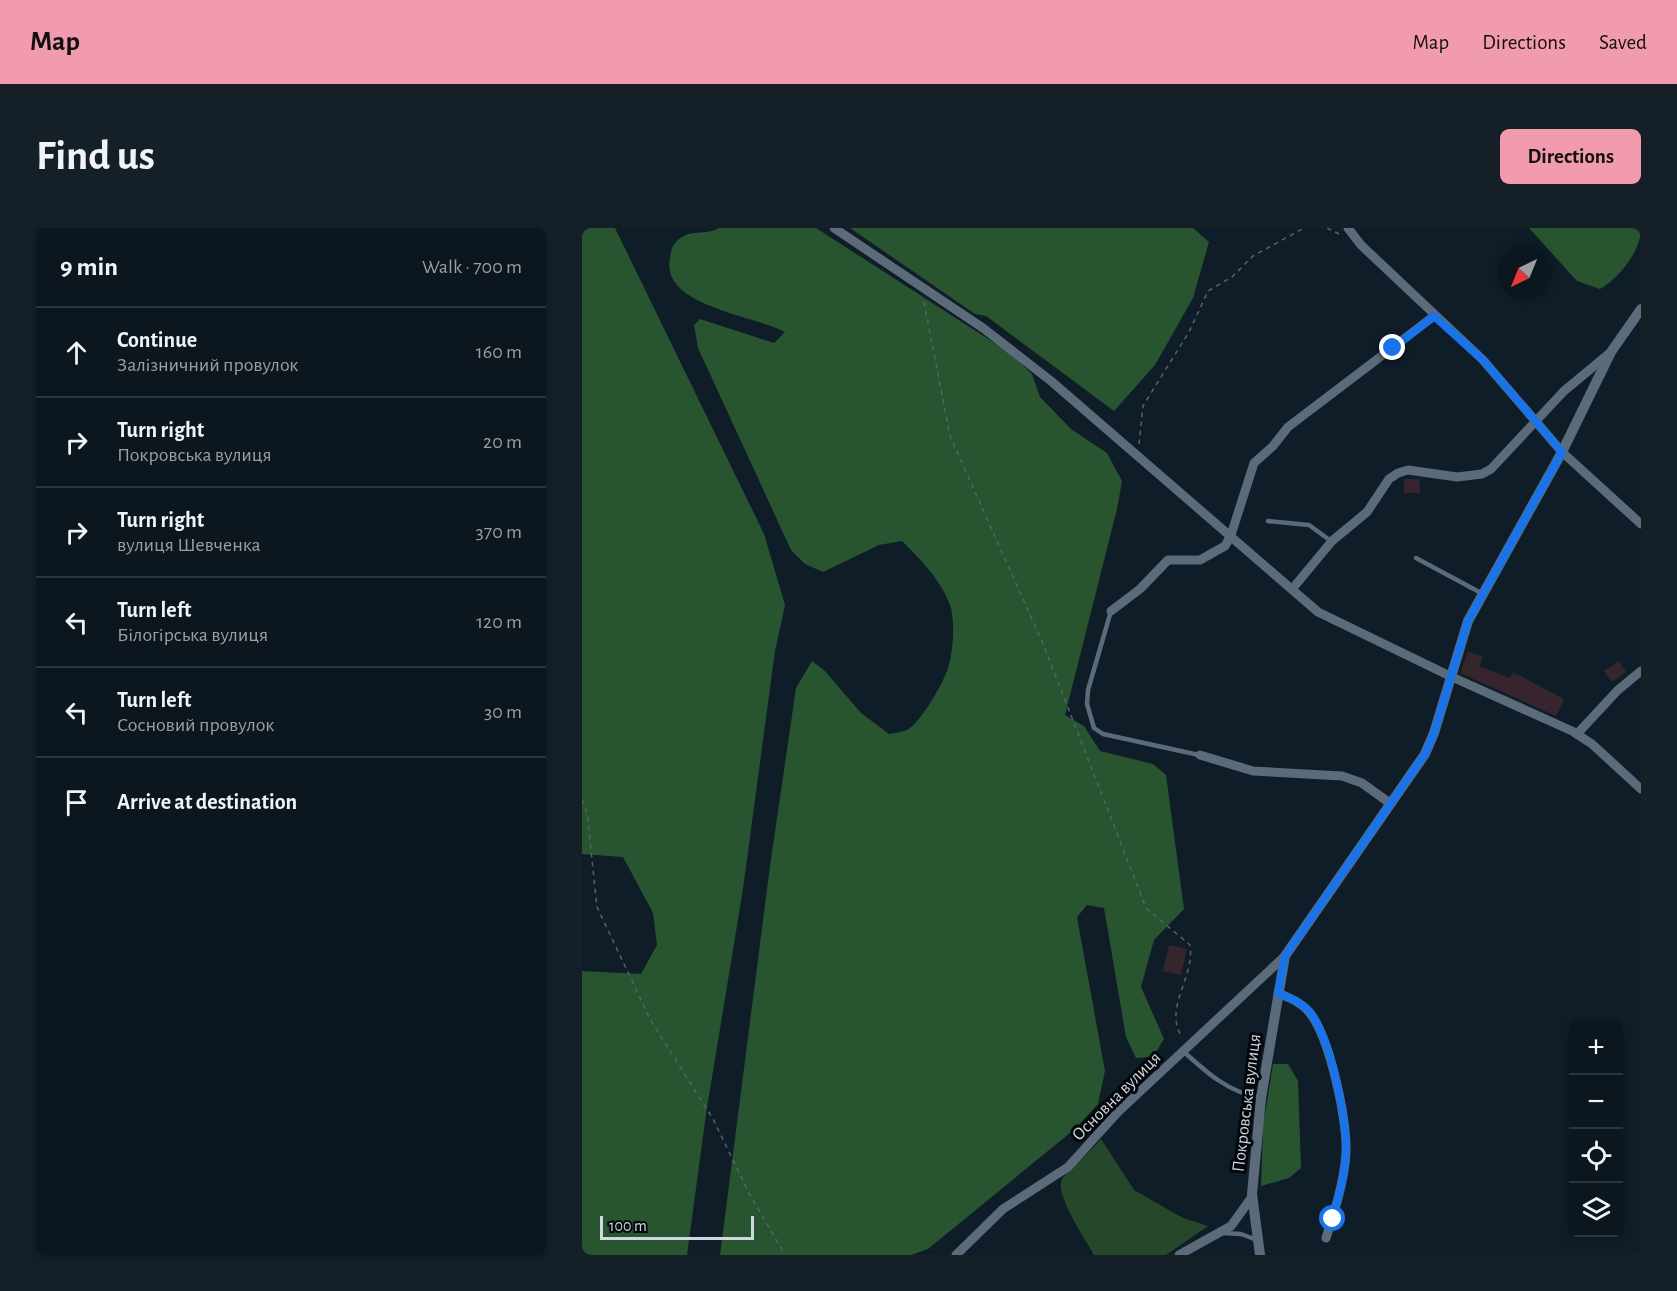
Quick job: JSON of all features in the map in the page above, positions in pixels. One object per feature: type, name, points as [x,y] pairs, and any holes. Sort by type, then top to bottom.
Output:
[{"type":"street","points":[[834,228],[983,328],[1137,453],[1202,513],[1231,535],[1318,612],[1577,734],[1619,766],[1641,789]]},
{"type":"street","points":[[1348,228],[1361,245],[1483,360],[1562,452],[1641,524]]},
{"type":"street","points":[[1285,956],[1425,754],[1452,677],[1468,621],[1562,452],[1611,352],[1641,309]]},
{"type":"street","points":[[1111,610],[1140,589],[1167,560],[1186,561],[1208,557],[1225,546],[1231,535],[1254,463],[1273,446],[1283,431],[1434,316]]},
{"type":"street","points":[[1293,588],[1332,541],[1366,512],[1389,479],[1408,470],[1457,477],[1482,474],[1491,469],[1564,392],[1611,352]]},
{"type":"street","points":[[1577,734],[1618,690],[1641,671]]},
{"type":"street","points":[[1200,755],[1253,771],[1295,771],[1342,776],[1362,783],[1391,804]]},
{"type":"street","name":"Основна вулиця","points":[[960,1253],[1003,1209],[1068,1167],[1118,1112],[1285,956]]},
{"type":"street","name":"Покровська вулиця","points":[[1260,1255],[1252,1197],[1260,1098],[1285,956]]},
{"type":"street","points":[[1278,993],[1300,1004],[1316,1023],[1330,1059],[1340,1099],[1346,1150],[1344,1174],[1326,1238]]},
{"type":"street","points":[[1179,1255],[1232,1226],[1252,1197]]},
{"type":"lane","points":[[1268,521],[1309,525],[1332,541]]},
{"type":"lane","points":[[1416,558],[1483,594]]},
{"type":"lane","points":[[1111,610],[1088,690],[1087,704],[1094,728],[1103,734],[1200,755]]},
{"type":"lane","points":[[1186,1049],[1209,1076],[1241,1094],[1260,1098]]},
{"type":"lane","points":[[1222,1233],[1241,1234],[1257,1240]]},
{"type":"path","points":[[1137,453],[1143,406],[1189,332],[1208,291],[1232,277],[1253,256],[1304,228]]},
{"type":"path","points":[[921,286],[950,436],[1044,646],[1146,908],[1190,945],[1192,960],[1175,1012],[1177,1030],[1186,1049]]},
{"type":"path","points":[[582,800],[587,813],[597,907],[651,1021],[713,1119],[750,1195],[785,1255]]},
{"type":"green space","points":[[582,228],[615,228],[764,534],[785,605],[775,651],[743,889],[706,1114],[687,1255],[582,1255],[582,971],[641,974],[657,945],[653,913],[623,857],[582,854]]},
{"type":"green space","points":[[719,228],[816,228],[1010,353],[1032,374],[1040,397],[1071,429],[1107,453],[1122,481],[1065,715],[1084,726],[1100,751],[1153,764],[1166,775],[1184,909],[1154,940],[1141,987],[1164,1039],[1153,1057],[1136,1058],[1126,1037],[1104,908],[1087,905],[1077,917],[1105,1071],[1098,1104],[1076,1128],[928,1249],[911,1255],[720,1255],[770,866],[796,688],[812,661],[825,671],[861,713],[889,734],[907,730],[913,726],[937,693],[948,668],[953,630],[951,608],[943,589],[902,541],[879,545],[823,572],[805,564],[791,550],[698,348],[694,325],[700,319],[774,343],[785,332],[712,307],[694,298],[679,287],[671,274],[670,254],[678,240],[688,234]]},
{"type":"green space","points":[[850,228],[1193,228],[1209,242],[1193,298],[1155,365],[1114,411],[986,316],[975,314]]},
{"type":"green space","points":[[1529,228],[1641,228],[1637,246],[1628,263],[1600,289],[1577,281],[1551,252],[1551,246],[1545,246]]},
{"type":"green space","points":[[1273,1064],[1288,1064],[1298,1081],[1301,1168],[1289,1178],[1261,1186],[1263,1126]]},
{"type":"green space","points":[[1101,1139],[1134,1190],[1183,1218],[1208,1226],[1166,1255],[1094,1255],[1066,1206],[1061,1186],[1064,1176]]},
{"type":"building","points":[[1404,479],[1419,479],[1420,493],[1404,493]]},
{"type":"building","points":[[1468,651],[1483,657],[1479,666],[1510,678],[1513,672],[1564,699],[1556,716],[1460,673]]},
{"type":"building","points":[[1619,661],[1626,672],[1612,682],[1604,671]]},
{"type":"building","points":[[1169,945],[1187,949],[1181,975],[1163,971]]},
{"type":"route","points":[[1333,1219],[1344,1174],[1346,1150],[1340,1099],[1330,1059],[1316,1023],[1300,1004],[1278,993],[1285,956],[1425,754],[1434,733],[1468,621],[1508,553],[1562,452],[1483,360],[1434,316],[1393,348]]}]
